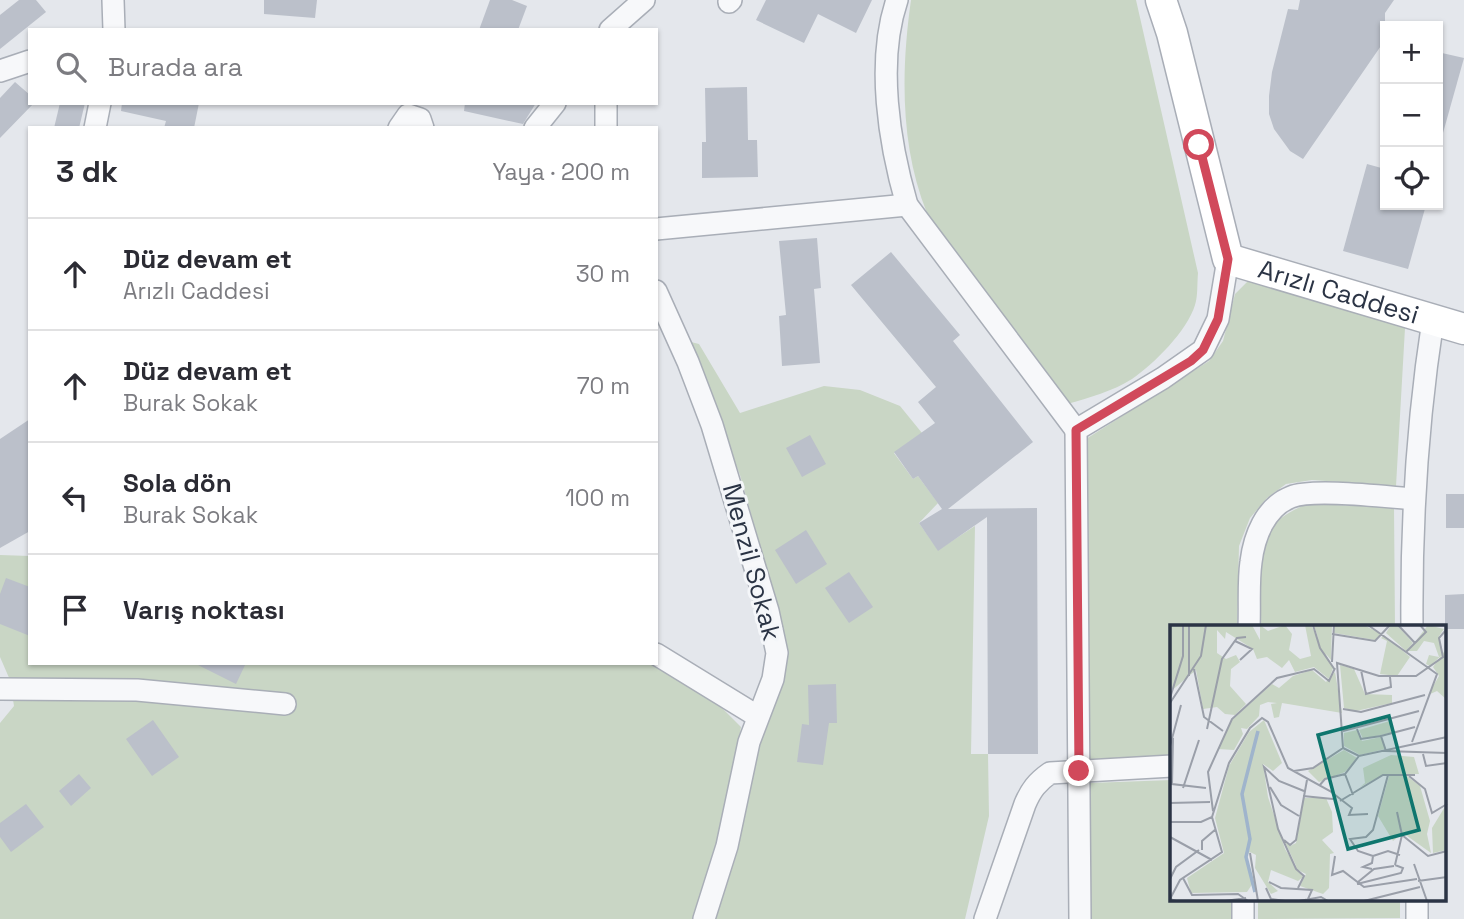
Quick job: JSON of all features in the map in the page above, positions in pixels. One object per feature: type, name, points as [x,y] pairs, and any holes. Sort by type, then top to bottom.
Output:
[{"type":"street","points":[[113,0],[114,28]]},
{"type":"street","points":[[610,28],[630,0]]},
{"type":"street","points":[[611,28],[644,0]]},
{"type":"street","points":[[897,0],[889,47],[889,120],[895,164],[907,205],[1076,430],[1080,919]]},
{"type":"street","name":"Arızlı Caddesi","points":[[1161,0],[1172,33],[1228,259],[1464,329]]},
{"type":"street","points":[[0,71],[28,62]]},
{"type":"street","points":[[95,126],[100,105]]},
{"type":"street","points":[[537,126],[553,105]]},
{"type":"street","points":[[606,105],[606,126]]},
{"type":"street","points":[[400,126],[408,115],[420,119],[422,126]]},
{"type":"street","points":[[658,229],[907,205]]},
{"type":"street","points":[[1076,430],[1163,378],[1203,350],[1218,319],[1228,259]]},
{"type":"street","name":"Menzil Sokak","points":[[658,295],[680,341],[712,425],[768,611],[777,653],[776,667],[757,716],[743,767],[727,846],[704,919]]},
{"type":"street","points":[[1412,625],[1416,457],[1433,320]]},
{"type":"street","points":[[1249,625],[1251,562],[1257,534],[1273,508],[1291,497],[1314,493],[1414,499]]},
{"type":"street","points":[[658,655],[757,716]]},
{"type":"street","points":[[0,689],[94,688],[285,704]]},
{"type":"street","points":[[985,919],[1031,791],[1039,780],[1050,773],[1170,766]]},
{"type":"green space","points":[[911,0],[1136,0],[1198,273],[1196,301],[1185,325],[1159,356],[1141,373],[1125,383],[1101,394],[1067,404],[927,213],[918,188],[907,135],[905,54]]},
{"type":"green space","points":[[1249,280],[1405,328],[1396,486],[1312,480],[1286,484],[1267,498],[1250,518],[1239,546],[1237,625],[1170,625],[1170,755],[1087,761],[1086,439],[1209,361],[1223,341],[1235,294]]},
{"type":"green space","points":[[687,341],[699,344],[740,413],[824,386],[860,390],[900,406],[922,433],[894,453],[913,479],[918,476],[938,503],[919,523],[938,550],[975,526],[971,754],[988,754],[989,816],[965,919],[716,919],[735,859],[757,752],[782,681],[783,627],[740,475]]},
{"type":"green space","points":[[1306,504],[1394,507],[1395,625],[1261,625],[1260,577],[1263,552],[1271,529],[1287,514]]},
{"type":"green space","points":[[0,555],[28,556],[28,665],[656,665],[712,698],[741,727],[721,838],[696,919],[0,919],[0,723],[14,706],[10,680],[0,657]]},
{"type":"green space","points":[[1170,780],[1170,902],[1236,902],[1236,919],[1087,919],[1090,783]]},
{"type":"green space","points":[[1258,902],[1400,902],[1400,918],[1258,919]]},
{"type":"building","points":[[19,0],[36,0],[46,12],[0,49],[0,15]]},
{"type":"building","points":[[264,0],[317,0],[315,18],[264,14]]},
{"type":"building","points":[[490,0],[512,0],[527,6],[519,28],[480,28]]},
{"type":"building","points":[[766,0],[872,0],[856,33],[818,14],[804,43],[756,20]]},
{"type":"building","points":[[1300,0],[1394,0],[1385,13],[1385,21],[1380,21],[1380,47],[1303,159],[1290,151],[1274,129],[1269,114],[1272,72],[1288,9],[1298,10]]},
{"type":"building","points":[[1443,53],[1464,58],[1443,133]]},
{"type":"building","points":[[15,82],[28,93],[28,105],[32,105],[0,138],[0,98]]},
{"type":"building","points":[[747,87],[748,140],[757,140],[758,177],[702,178],[702,142],[706,142],[705,88]]},
{"type":"building","points":[[60,105],[85,105],[79,126],[54,126]]},
{"type":"building","points":[[122,105],[199,105],[194,126],[165,126],[166,121],[121,111]]},
{"type":"building","points":[[465,105],[535,105],[523,124],[464,111]]},
{"type":"building","points":[[1367,164],[1380,168],[1380,210],[1425,210],[1408,269],[1343,251]]},
{"type":"building","points":[[817,238],[821,288],[814,289],[820,363],[782,366],[779,316],[786,315],[779,241]]},
{"type":"building","points":[[891,252],[960,335],[953,341],[1033,442],[948,509],[1037,508],[1038,754],[988,754],[987,517],[938,551],[919,523],[942,509],[918,476],[913,479],[894,452],[935,423],[918,402],[936,387],[851,285]]},
{"type":"building","points":[[28,420],[28,532],[0,548],[0,439]]},
{"type":"building","points":[[810,435],[826,464],[802,477],[786,448]]},
{"type":"building","points":[[1446,494],[1464,494],[1464,528],[1446,528]]},
{"type":"building","points":[[806,530],[827,564],[796,584],[775,550]]},
{"type":"building","points":[[849,572],[873,607],[849,623],[825,588]]},
{"type":"building","points":[[6,578],[28,586],[28,635],[0,624],[0,594]]},
{"type":"building","points":[[1464,594],[1464,629],[1446,629],[1445,595]]},
{"type":"building","points":[[198,665],[245,665],[236,684]]},
{"type":"building","points":[[836,684],[837,723],[829,723],[823,765],[797,762],[802,724],[809,725],[808,685]]},
{"type":"building","points":[[153,720],[179,757],[152,776],[126,739]]},
{"type":"building","points":[[79,774],[91,788],[71,806],[59,791]]},
{"type":"building","points":[[26,804],[44,827],[11,852],[0,837],[0,823]]},
{"type":"route","points":[[1079,771],[1076,430],[1191,361],[1203,350],[1210,338],[1218,319],[1228,259],[1199,145]]}]
